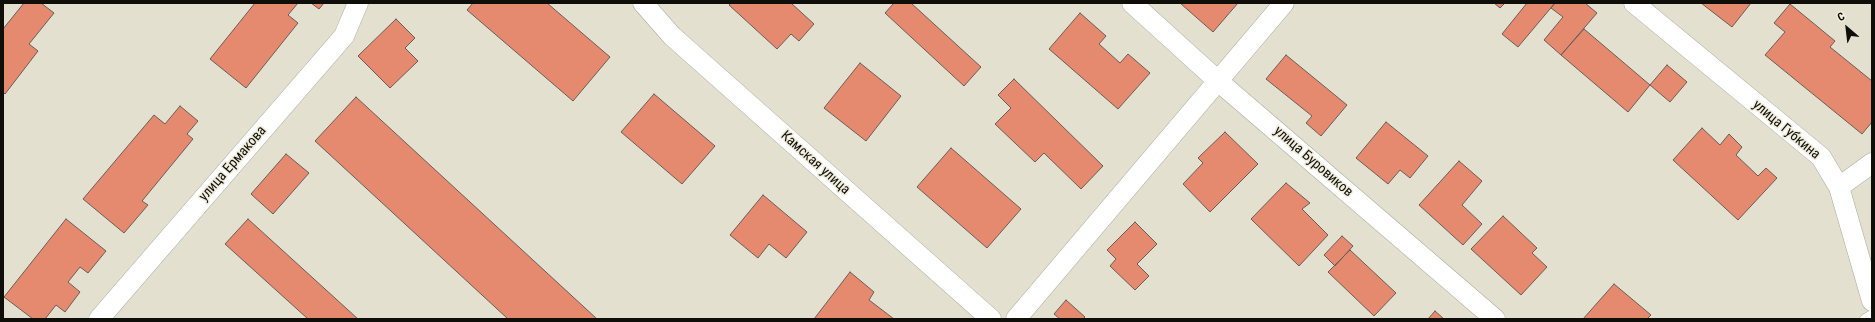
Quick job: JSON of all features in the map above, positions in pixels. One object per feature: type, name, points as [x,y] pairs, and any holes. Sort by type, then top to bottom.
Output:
[{"type":"street","name":"улица Ермакова","points":[[99,319],[344,36],[358,3]]},
{"type":"street","name":"Камская улица","points":[[643,3],[672,36],[991,319]]},
{"type":"street","name":"улица Буровиков","points":[[1132,3],[1218,81],[1495,319]]},
{"type":"street","points":[[1016,319],[1284,3]]},
{"type":"street","name":"улица Губкина","points":[[1634,3],[1821,157],[1839,187],[1872,301]]},
{"type":"street","points":[[1839,187],[1872,163]]},
{"type":"lane","points":[[1865,319],[1872,314]]},
{"type":"building","points":[[24,3],[41,3],[54,13],[29,44],[38,51],[5,94],[3,92],[3,29]]},
{"type":"building","points":[[255,3],[298,3],[288,15],[298,23],[246,88],[210,59]]},
{"type":"building","points":[[311,3],[324,3],[319,9]]},
{"type":"building","points":[[473,3],[547,3],[610,57],[573,101],[467,10]]},
{"type":"building","points":[[731,3],[791,3],[814,24],[799,41],[791,34],[777,49],[729,5]]},
{"type":"building","points":[[894,3],[911,3],[981,67],[964,86],[885,13]]},
{"type":"building","points":[[1180,3],[1238,3],[1213,32]]},
{"type":"building","points":[[1494,3],[1505,3],[1500,8]]},
{"type":"building","points":[[1527,3],[1555,3],[1518,47],[1502,34]]},
{"type":"building","points":[[1555,3],[1585,3],[1597,13],[1561,55],[1544,40],[1563,17],[1551,8]]},
{"type":"building","points":[[1701,3],[1751,3],[1732,27]]},
{"type":"building","points":[[1790,4],[1835,41],[1830,47],[1872,81],[1872,122],[1862,134],[1765,55],[1785,32],[1774,23]]},
{"type":"building","points":[[1080,13],[1106,36],[1099,44],[1120,63],[1128,54],[1150,73],[1118,109],[1049,49]]},
{"type":"building","points":[[396,19],[415,38],[405,48],[418,61],[390,88],[358,56]]},
{"type":"building","points":[[1584,29],[1650,85],[1628,112],[1561,55]]},
{"type":"building","points":[[1286,55],[1347,105],[1321,136],[1306,123],[1312,116],[1266,79]]},
{"type":"building","points":[[860,63],[901,96],[866,141],[824,108]]},
{"type":"building","points":[[1667,65],[1687,82],[1670,102],[1650,85]]},
{"type":"building","points":[[1014,79],[1103,166],[1081,189],[1044,153],[1035,162],[995,124],[1011,108],[998,95]]},
{"type":"building","points":[[654,94],[715,146],[682,184],[621,132]]},
{"type":"building","points":[[356,97],[597,319],[508,319],[315,141]]},
{"type":"building","points":[[180,106],[198,121],[187,134],[193,139],[142,201],[148,205],[124,233],[83,199],[154,115],[165,124]]},
{"type":"building","points":[[1386,122],[1428,156],[1410,178],[1400,170],[1388,184],[1356,158]]},
{"type":"building","points":[[1702,128],[1720,145],[1729,134],[1742,147],[1736,155],[1758,176],[1766,168],[1777,178],[1738,220],[1673,160]]},
{"type":"building","points":[[1225,132],[1258,164],[1210,212],[1183,184],[1203,163],[1198,158]]},
{"type":"building","points":[[951,148],[1021,209],[987,248],[917,187]]},
{"type":"building","points":[[286,154],[309,173],[273,214],[251,194]]},
{"type":"building","points":[[1459,161],[1482,181],[1462,205],[1482,224],[1463,245],[1419,205]]},
{"type":"building","points":[[1286,183],[1310,203],[1302,209],[1328,235],[1299,266],[1251,219]]},
{"type":"building","points":[[763,195],[807,232],[786,258],[769,244],[758,258],[730,235]]},
{"type":"building","points":[[1503,216],[1537,248],[1532,253],[1547,267],[1521,295],[1471,249]]},
{"type":"building","points":[[66,219],[106,251],[88,273],[80,267],[68,282],[80,292],[65,312],[56,305],[45,319],[33,319],[4,297]]},
{"type":"building","points":[[248,219],[358,319],[308,319],[225,244]]},
{"type":"building","points":[[1135,222],[1157,244],[1137,264],[1149,276],[1135,290],[1110,266],[1116,259],[1107,250]]},
{"type":"building","points":[[1342,236],[1353,246],[1335,266],[1324,255]]},
{"type":"building","points":[[1350,250],[1396,293],[1374,316],[1328,272]]},
{"type":"building","points":[[850,272],[874,292],[869,300],[894,319],[814,319]]},
{"type":"building","points":[[1614,284],[1651,315],[1647,319],[1583,319]]},
{"type":"building","points":[[1066,300],[1085,317],[1083,319],[1060,319],[1054,314]]},
{"type":"building","points":[[1435,311],[1444,319],[1428,319]]}]
